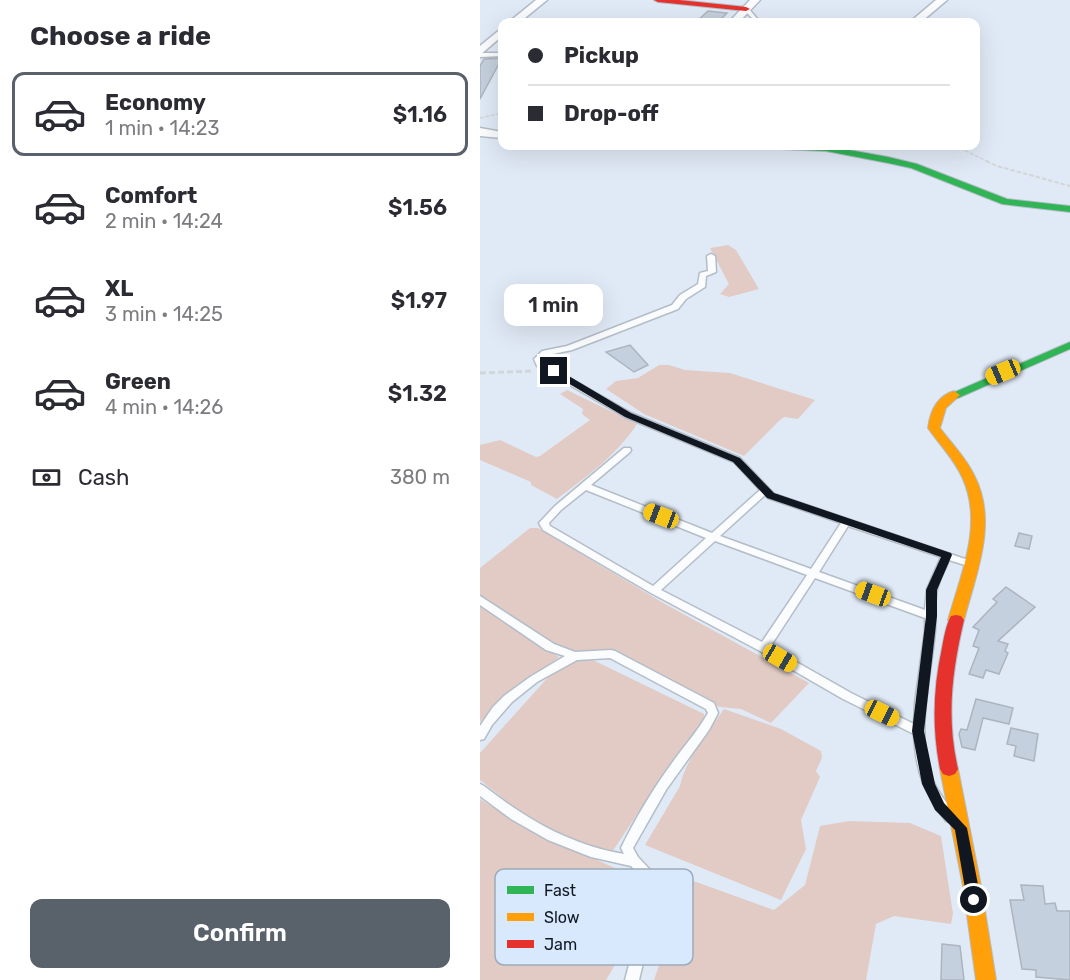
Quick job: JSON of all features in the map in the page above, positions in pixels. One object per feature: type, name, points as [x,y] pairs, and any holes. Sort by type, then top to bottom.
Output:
[{"type":"street","points":[[519,18],[542,0]]},
{"type":"street","points":[[658,0],[751,4]]},
{"type":"street","points":[[920,18],[942,0]]},
{"type":"street","points":[[738,18],[751,4]]},
{"type":"street","points":[[480,53],[498,35]]},
{"type":"street","points":[[480,132],[498,134]]},
{"type":"street","points":[[836,150],[914,166],[1005,202],[1070,209]]},
{"type":"street","points":[[986,980],[981,938],[954,788],[943,751],[940,715],[944,678],[971,563],[980,512],[976,491],[965,469],[934,428],[936,413],[948,398],[1070,345]]},
{"type":"lane","points":[[751,4],[756,18]]},
{"type":"lane","points":[[480,53],[498,55]]},
{"type":"lane","points":[[711,256],[712,272],[704,275],[702,285],[683,297],[675,307],[569,348],[540,356],[538,359],[540,364],[628,415],[737,460],[771,496],[971,563]]},
{"type":"lane","points":[[627,450],[558,508],[544,523],[546,528],[654,591],[764,648],[847,696],[918,731]]},
{"type":"lane","points":[[585,486],[713,537],[932,616]]},
{"type":"lane","points":[[654,591],[765,490]]},
{"type":"lane","points":[[764,648],[846,522]]},
{"type":"lane","points":[[947,555],[931,590],[932,616],[918,731],[928,784],[939,807],[961,828]]},
{"type":"lane","points":[[480,600],[550,647],[574,656],[611,654],[710,706],[713,712],[707,726],[676,766],[627,849],[642,869]]},
{"type":"lane","points":[[480,736],[498,708],[542,673],[574,656]]},
{"type":"lane","points":[[480,789],[508,813],[541,832],[602,857],[634,861]]},
{"type":"lane","points":[[632,980],[636,965]]},
{"type":"path","points":[[480,118],[498,114]]},
{"type":"path","points":[[964,150],[1007,170],[1025,172],[1070,186]]},
{"type":"path","points":[[480,373],[554,371]]},
{"type":"shaded area","points":[[728,245],[736,250],[759,289],[729,297],[720,294],[729,284],[710,248]]},
{"type":"shaded area","points":[[659,365],[669,365],[685,370],[730,373],[815,400],[798,419],[784,417],[780,420],[744,456],[644,414],[606,389],[616,381],[638,378]]},
{"type":"shaded area","points":[[567,390],[637,424],[611,456],[590,474],[557,499],[531,485],[531,482],[480,460],[480,445],[500,440],[536,457],[540,456],[590,420],[582,414],[583,409],[560,394]]},
{"type":"shaded area","points":[[530,528],[538,528],[665,604],[809,683],[771,723],[741,709],[720,707],[695,697],[613,652],[573,653],[563,649],[480,598],[480,568]]},
{"type":"shaded area","points":[[480,603],[559,657],[510,694],[480,722]]},
{"type":"shaded area","points":[[575,658],[595,661],[704,714],[704,719],[612,852],[606,853],[537,825],[480,780],[480,753],[551,674]]},
{"type":"shaded area","points":[[724,709],[781,729],[821,751],[822,758],[816,771],[820,777],[801,820],[806,849],[781,900],[645,845],[680,786],[692,756]]},
{"type":"shaded area","points":[[480,799],[525,828],[617,869],[495,869],[495,965],[615,965],[606,980],[480,980]]},
{"type":"shaded area","points":[[849,821],[910,823],[941,836],[953,914],[951,924],[894,916],[876,924],[866,980],[654,980],[659,965],[693,965],[693,881],[774,910],[805,885],[820,826]]},
{"type":"building","points":[[708,11],[727,13],[722,18],[700,18]]},
{"type":"building","points":[[498,58],[498,65],[480,99],[480,66],[484,59]]},
{"type":"building","points":[[630,345],[648,365],[634,372],[606,352]]},
{"type":"building","points":[[1019,533],[1032,536],[1029,549],[1015,546]]},
{"type":"building","points":[[1006,587],[1035,607],[998,641],[1008,644],[1005,651],[1008,653],[999,674],[986,670],[983,678],[969,674],[979,648],[973,646],[979,630],[973,627],[997,602],[993,599]]},
{"type":"building","points":[[976,699],[1013,708],[1009,724],[983,718],[975,750],[962,747],[959,734],[961,729],[967,730]]},
{"type":"building","points":[[1011,728],[1038,734],[1034,761],[1014,756],[1016,746],[1007,744]]},
{"type":"building","points":[[1021,885],[1043,886],[1045,904],[1055,903],[1057,911],[1070,911],[1070,980],[1036,977],[1036,970],[1022,969],[1010,900],[1024,900]]},
{"type":"building","points":[[942,944],[960,946],[964,980],[941,980]]},
{"type":"traffic: fast","points":[[836,150],[914,166],[1005,202],[1070,209]]},
{"type":"traffic: fast","points":[[954,395],[1070,345]]},
{"type":"traffic: slow","points":[[954,395],[940,408],[934,428],[969,477],[976,493],[979,511],[976,548],[956,620]]},
{"type":"traffic: slow","points":[[949,769],[972,886],[986,980]]},
{"type":"traffic: jam","points":[[658,0],[746,9]]},
{"type":"traffic: jam","points":[[949,769],[942,730],[942,694],[956,620]]},
{"type":"route","points":[[554,371],[628,415],[737,460],[771,496],[947,555],[931,590],[932,616],[918,731],[928,784],[939,807],[961,828],[974,900]]}]
